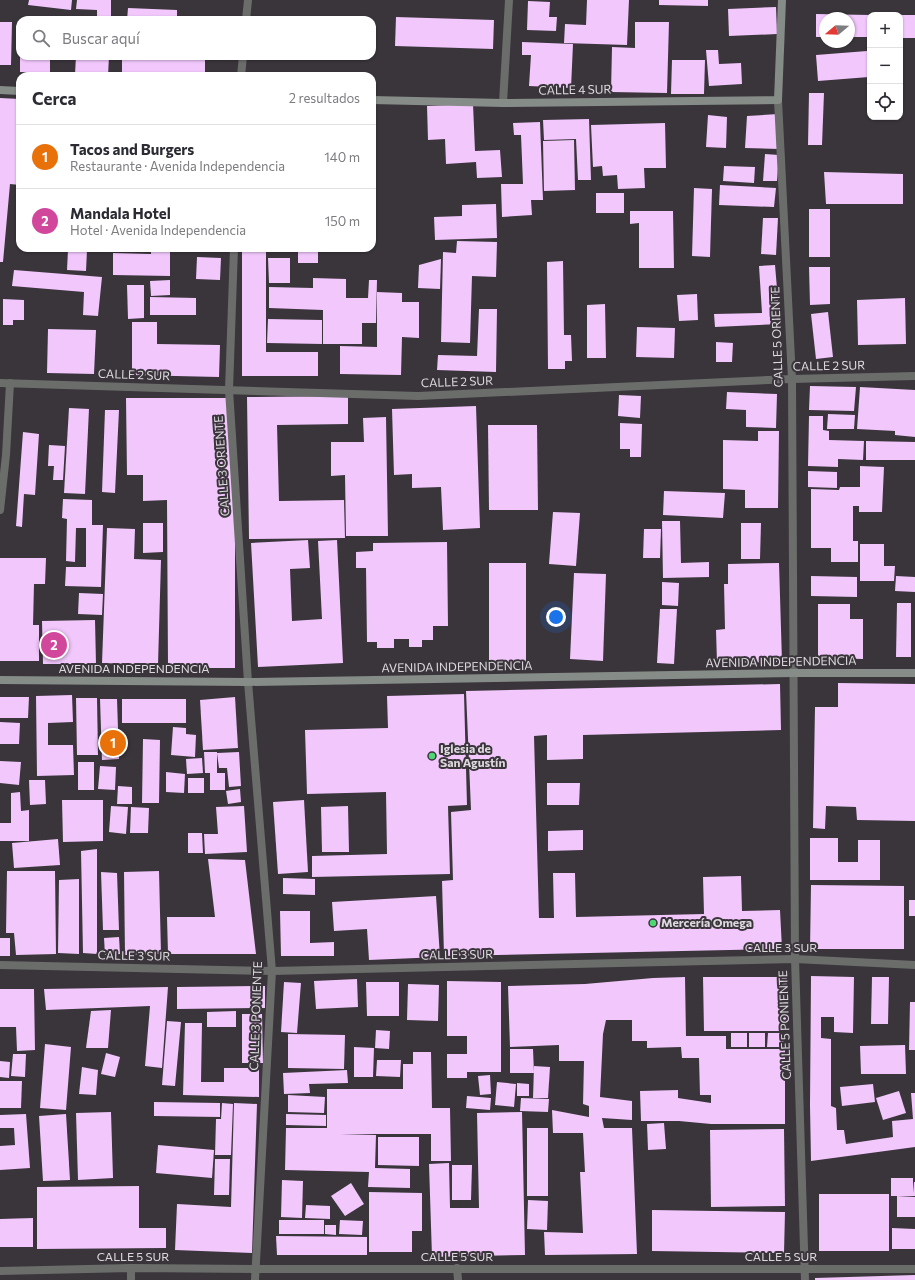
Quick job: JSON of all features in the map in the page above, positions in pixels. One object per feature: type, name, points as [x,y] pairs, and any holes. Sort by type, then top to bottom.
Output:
[{"type":"main road","name":"CALLE 5 ORIENTE","points":[[778,100],[782,0]]},
{"type":"main road","points":[[0,90],[16,91]]},
{"type":"main road","name":"CALLE 4 SUR","points":[[376,100],[502,103],[778,100]]},
{"type":"main road","name":"AVENIDA INDEPENDENCIA","points":[[0,680],[248,682],[794,673],[915,673]]},
{"type":"street","points":[[246,16],[248,0]]},
{"type":"street","points":[[502,103],[509,0]]},
{"type":"street","points":[[241,72],[243,60]]},
{"type":"street","name":"CALLE 5 ORIENTE","points":[[778,100],[792,379],[794,673]]},
{"type":"street","name":"CALLE 3 ORIENTE","points":[[234,252],[229,390],[248,682]]},
{"type":"street","name":"CALLE 2 SUR","points":[[0,383],[418,396],[792,379],[915,376]]},
{"type":"street","points":[[0,510],[6,455],[10,383]]},
{"type":"street","name":"CALLE 5 PONIENTE","points":[[794,673],[795,959],[805,1280]]},
{"type":"street","name":"CALLE 3 PONIENTE","points":[[248,682],[272,971],[255,1280]]},
{"type":"street","name":"CALLE 3 SUR","points":[[0,965],[272,971],[795,959],[915,965]]},
{"type":"street","points":[[131,1268],[131,1280]]},
{"type":"street","name":"CALLE 5 SUR","points":[[0,1270],[131,1268],[915,1269]]},
{"type":"street","points":[[458,1268],[458,1280]]},
{"type":"building","points":[[29,0],[72,0],[71,10],[28,5]]},
{"type":"building","points":[[77,0],[111,0],[111,16],[97,16],[97,10],[76,9]]},
{"type":"building","points":[[587,0],[629,0],[627,45],[564,43],[565,24],[586,25]]},
{"type":"building","points":[[659,0],[708,0],[708,6],[659,5]]},
{"type":"building","points":[[528,1],[550,2],[549,17],[557,17],[556,31],[527,30]]},
{"type":"building","points":[[776,7],[777,34],[729,36],[728,9]]},
{"type":"building","points":[[128,8],[177,10],[177,16],[127,16]]},
{"type":"building","points":[[816,14],[819,14],[819,37],[816,37]]},
{"type":"building","points":[[855,15],[867,15],[867,37],[855,37]]},
{"type":"building","points":[[903,15],[915,15],[915,38],[903,38]]},
{"type":"building","points":[[396,17],[494,20],[493,49],[395,46]]},
{"type":"building","points":[[0,22],[12,22],[11,65],[0,65]]},
{"type":"building","points":[[635,22],[669,22],[667,93],[611,92],[612,47],[635,48]]},
{"type":"building","points":[[522,42],[573,44],[571,88],[529,86],[531,55],[522,55]]},
{"type":"building","points":[[706,50],[718,50],[719,64],[741,63],[742,84],[709,86]]},
{"type":"building","points":[[867,51],[867,77],[818,81],[816,55]]},
{"type":"building","points":[[20,60],[50,60],[50,72],[20,72]]},
{"type":"building","points":[[76,60],[109,60],[108,72],[75,72]]},
{"type":"building","points":[[122,60],[205,60],[205,72],[122,72]]},
{"type":"building","points":[[672,60],[705,60],[704,94],[671,94]]},
{"type":"building","points":[[809,93],[824,93],[822,145],[808,145]]},
{"type":"building","points":[[0,98],[16,99],[16,185],[10,184],[3,262],[0,262]]},
{"type":"building","points":[[473,104],[475,151],[500,150],[502,177],[477,178],[476,162],[446,164],[445,139],[428,140],[427,106]]},
{"type":"building","points":[[778,114],[779,149],[745,148],[747,116]]},
{"type":"building","points":[[708,115],[727,117],[726,148],[706,147]]},
{"type":"building","points":[[589,119],[591,180],[578,180],[576,139],[544,140],[543,120]]},
{"type":"building","points":[[540,122],[543,200],[531,200],[532,215],[502,217],[501,184],[523,184],[521,135],[514,135],[513,123]]},
{"type":"building","points":[[665,123],[666,168],[644,168],[645,188],[618,189],[617,175],[603,176],[602,166],[593,167],[591,125]]},
{"type":"building","points":[[574,140],[575,190],[544,191],[543,141]]},
{"type":"building","points":[[765,154],[779,155],[777,181],[763,181]]},
{"type":"building","points":[[724,166],[755,167],[754,183],[723,181]]},
{"type":"building","points":[[824,172],[903,174],[903,204],[826,204]]},
{"type":"building","points":[[720,185],[776,188],[774,207],[719,205]]},
{"type":"building","points":[[694,188],[712,189],[710,257],[692,256]]},
{"type":"building","points":[[596,193],[624,193],[624,213],[596,213]]},
{"type":"building","points":[[496,204],[497,238],[435,240],[434,217],[462,216],[462,205]]},
{"type":"building","points":[[809,209],[830,209],[830,257],[809,257]]},
{"type":"building","points":[[630,211],[673,211],[674,268],[639,268],[639,223],[630,224]]},
{"type":"building","points":[[763,218],[778,218],[776,255],[761,254]]},
{"type":"building","points":[[457,241],[497,242],[496,277],[472,276],[470,343],[441,342],[443,252],[456,253]]},
{"type":"building","points":[[68,252],[87,252],[86,271],[67,270]]},
{"type":"building","points":[[151,252],[170,252],[170,276],[113,275],[113,253],[151,254]]},
{"type":"building","points":[[242,252],[266,252],[266,352],[318,352],[318,376],[242,376]]},
{"type":"building","points":[[298,252],[318,252],[318,263],[298,263]]},
{"type":"building","points":[[197,257],[221,258],[220,280],[196,279]]},
{"type":"building","points":[[268,258],[290,258],[290,283],[269,283]]},
{"type":"building","points":[[441,259],[440,289],[418,288],[419,265]]},
{"type":"building","points":[[563,261],[564,335],[571,335],[572,361],[565,361],[565,369],[548,369],[547,262]]},
{"type":"building","points":[[775,265],[780,324],[715,327],[714,314],[762,313],[759,266]]},
{"type":"building","points":[[809,267],[830,267],[830,304],[810,305]]},
{"type":"building","points":[[14,270],[102,277],[98,316],[83,315],[84,292],[12,286]]},
{"type":"building","points":[[313,278],[346,279],[346,298],[368,298],[369,280],[377,280],[376,323],[362,323],[362,344],[323,344],[323,310],[269,308],[269,287],[313,288]]},
{"type":"building","points":[[170,280],[170,295],[151,296],[150,281]]},
{"type":"building","points":[[127,285],[144,285],[144,318],[128,319]]},
{"type":"building","points":[[377,292],[402,293],[402,302],[419,302],[419,338],[402,337],[401,375],[340,374],[340,346],[377,347]]},
{"type":"building","points":[[697,294],[698,320],[679,321],[677,295]]},
{"type":"building","points":[[150,297],[196,298],[196,315],[150,315]]},
{"type":"building","points":[[905,298],[906,344],[858,345],[857,300]]},
{"type":"building","points":[[3,299],[24,300],[24,320],[13,320],[13,325],[3,325]]},
{"type":"building","points":[[605,304],[606,358],[587,358],[587,305]]},
{"type":"building","points":[[479,309],[497,309],[496,372],[437,370],[438,355],[477,356]]},
{"type":"building","points":[[828,312],[833,357],[816,359],[811,314]]},
{"type":"building","points":[[268,319],[322,320],[322,344],[267,343]]},
{"type":"building","points":[[132,322],[157,322],[157,344],[220,345],[219,377],[132,375]]},
{"type":"building","points":[[637,327],[675,328],[674,358],[636,357]]},
{"type":"building","points":[[48,329],[96,330],[94,374],[47,373]]},
{"type":"building","points":[[716,342],[733,343],[732,362],[716,362]]},
{"type":"building","points":[[810,386],[856,387],[854,411],[809,410]]},
{"type":"building","points":[[860,387],[915,390],[915,437],[895,435],[895,431],[857,429]]},
{"type":"building","points":[[727,392],[777,394],[776,428],[746,427],[746,410],[726,409]]},
{"type":"building","points":[[619,395],[641,396],[640,418],[618,416]]},
{"type":"building","points":[[348,396],[348,424],[277,425],[279,501],[344,500],[345,538],[249,539],[247,397]]},
{"type":"building","points":[[126,398],[227,398],[235,500],[235,668],[168,668],[167,500],[143,501],[143,475],[127,475]]},
{"type":"building","points":[[476,406],[480,528],[443,530],[441,487],[412,488],[412,474],[394,475],[392,409]]},
{"type":"building","points":[[69,408],[89,409],[85,494],[64,493]]},
{"type":"building","points":[[105,410],[119,410],[115,493],[102,492]]},
{"type":"building","points":[[828,414],[855,415],[854,429],[827,429]]},
{"type":"building","points":[[809,416],[823,416],[823,430],[829,431],[829,440],[864,441],[863,460],[838,459],[838,467],[808,466]]},
{"type":"building","points":[[386,417],[388,536],[346,536],[345,475],[331,476],[331,442],[364,442],[363,418]]},
{"type":"building","points":[[620,423],[642,424],[641,457],[630,457],[630,449],[620,449]]},
{"type":"building","points":[[488,425],[537,425],[538,510],[489,510]]},
{"type":"building","points":[[758,431],[779,431],[778,508],[745,508],[745,490],[723,489],[723,440],[758,441]]},
{"type":"building","points":[[23,432],[39,434],[35,495],[24,494],[22,527],[16,526]]},
{"type":"building","points":[[866,441],[915,442],[915,460],[866,460]]},
{"type":"building","points":[[49,445],[65,446],[63,480],[53,480],[54,466],[48,466]]},
{"type":"building","points":[[860,466],[884,467],[882,512],[859,512],[859,506],[853,506],[853,541],[858,541],[858,562],[831,562],[831,548],[811,548],[811,489],[839,490],[840,487],[860,487]]},
{"type":"building","points":[[808,471],[837,472],[837,488],[808,487]]},
{"type":"building","points":[[664,491],[725,493],[723,518],[663,515]]},
{"type":"building","points":[[63,499],[92,500],[92,525],[103,525],[101,587],[65,586],[66,567],[86,567],[86,528],[76,528],[75,562],[66,561],[67,519],[62,518]]},
{"type":"building","points":[[553,512],[580,513],[576,566],[549,564]]},
{"type":"building","points":[[662,521],[680,521],[681,563],[709,562],[709,577],[663,578]]},
{"type":"building","points":[[143,523],[163,523],[163,552],[143,553]]},
{"type":"building","points":[[741,523],[761,523],[760,559],[741,559]]},
{"type":"building","points":[[107,528],[135,529],[134,559],[161,560],[158,665],[102,663]]},
{"type":"building","points":[[644,529],[661,529],[660,558],[643,558]]},
{"type":"building","points":[[308,540],[310,568],[290,569],[292,621],[322,619],[318,541],[337,540],[343,663],[258,667],[251,543]]},
{"type":"building","points":[[447,542],[448,626],[433,626],[433,640],[422,640],[422,647],[409,647],[409,639],[394,639],[394,648],[377,648],[377,642],[367,642],[366,568],[356,568],[356,552],[373,551],[373,543]]},
{"type":"building","points":[[860,544],[884,544],[884,566],[895,566],[894,581],[860,581]]},
{"type":"building","points":[[0,558],[46,558],[45,584],[34,584],[33,625],[39,625],[39,661],[0,661]]},
{"type":"building","points":[[489,563],[526,563],[526,663],[489,663]]},
{"type":"building","points":[[779,563],[782,662],[717,663],[716,630],[725,629],[724,584],[728,584],[728,564]]},
{"type":"building","points":[[574,573],[606,574],[603,661],[570,659]]},
{"type":"building","points":[[811,576],[857,577],[857,597],[811,596]]},
{"type":"building","points":[[896,576],[915,577],[915,592],[895,591]]},
{"type":"building","points":[[662,582],[679,583],[678,606],[662,605]]},
{"type":"building","points":[[79,593],[103,594],[102,615],[78,614]]},
{"type":"building","points":[[897,603],[911,603],[911,657],[896,657]]},
{"type":"building","points":[[818,604],[850,604],[850,619],[863,619],[863,659],[818,658]]},
{"type":"building","points":[[660,609],[677,609],[674,664],[657,663]]},
{"type":"building","points":[[95,620],[96,664],[43,664],[42,621]]},
{"type":"building","points":[[838,683],[915,684],[915,821],[857,820],[856,807],[826,806],[825,829],[813,828],[815,707],[838,707]]},
{"type":"building","points":[[780,684],[781,730],[583,735],[583,759],[547,760],[547,735],[534,736],[539,918],[554,918],[553,873],[575,873],[576,917],[704,914],[703,877],[741,876],[742,911],[780,910],[782,949],[444,956],[442,881],[453,880],[451,812],[471,810],[466,691]]},
{"type":"building","points":[[464,694],[467,805],[448,806],[450,874],[312,877],[312,856],[387,854],[386,792],[307,794],[305,730],[388,728],[387,696]]},
{"type":"building","points":[[72,695],[73,722],[48,723],[48,745],[73,745],[74,775],[37,776],[36,696]]},
{"type":"building","points":[[0,697],[29,697],[28,718],[0,718]]},
{"type":"building","points":[[235,697],[238,748],[203,750],[200,700]]},
{"type":"building","points":[[76,698],[97,698],[98,755],[77,755]]},
{"type":"building","points":[[100,699],[117,699],[119,759],[102,760]]},
{"type":"building","points":[[122,699],[186,699],[186,723],[122,723]]},
{"type":"building","points":[[0,722],[20,723],[19,744],[0,744]]},
{"type":"building","points":[[173,727],[186,728],[186,734],[196,735],[195,757],[171,755]]},
{"type":"building","points":[[143,739],[160,740],[159,803],[142,803]]},
{"type":"building","points":[[204,752],[217,752],[217,773],[225,773],[225,790],[210,790],[210,773],[205,773]]},
{"type":"building","points":[[239,752],[241,786],[229,787],[227,768],[219,768],[217,753]]},
{"type":"building","points":[[202,758],[203,773],[187,774],[186,759]]},
{"type":"building","points":[[0,761],[21,762],[19,785],[0,783]]},
{"type":"building","points":[[78,762],[94,762],[94,790],[78,790]]},
{"type":"building","points":[[100,766],[116,767],[115,790],[98,789]]},
{"type":"building","points":[[166,772],[185,774],[184,793],[166,792]]},
{"type":"building","points":[[188,778],[204,778],[204,793],[188,793]]},
{"type":"building","points":[[29,780],[45,780],[46,804],[30,805]]},
{"type":"building","points":[[547,783],[580,783],[579,805],[547,805]]},
{"type":"building","points":[[118,786],[132,787],[132,804],[117,804]]},
{"type":"building","points":[[240,789],[241,802],[228,804],[226,791]]},
{"type":"building","points":[[20,792],[21,811],[29,810],[29,841],[0,841],[0,823],[11,823],[11,793]]},
{"type":"building","points":[[62,800],[103,800],[103,841],[63,842]]},
{"type":"building","points":[[304,800],[308,872],[278,874],[273,802]]},
{"type":"building","points":[[111,806],[128,807],[126,834],[109,832]]},
{"type":"building","points":[[244,806],[247,852],[205,854],[204,834],[218,834],[216,807]]},
{"type":"building","points":[[348,806],[349,852],[322,852],[321,807]]},
{"type":"building","points":[[131,807],[149,808],[148,833],[130,833]]},
{"type":"building","points":[[583,830],[583,850],[548,851],[548,831]]},
{"type":"building","points":[[188,833],[202,833],[203,853],[188,853]]},
{"type":"building","points":[[810,838],[838,838],[838,862],[858,862],[858,840],[880,840],[880,880],[810,880]]},
{"type":"building","points":[[58,839],[60,865],[14,868],[12,843]]},
{"type":"building","points":[[97,849],[97,954],[83,953],[81,851]]},
{"type":"building","points":[[208,859],[245,860],[256,954],[168,954],[167,917],[215,917]]},
{"type":"building","points":[[7,871],[55,871],[56,954],[16,955],[14,933],[6,933]]},
{"type":"building","points":[[159,871],[161,954],[125,955],[124,872]]},
{"type":"building","points":[[101,872],[117,873],[119,930],[103,930]]},
{"type":"building","points":[[283,878],[315,879],[315,895],[283,894]]},
{"type":"building","points":[[79,879],[79,954],[58,953],[59,880]]},
{"type":"building","points":[[811,885],[904,886],[904,949],[810,949]]},
{"type":"building","points":[[436,896],[440,957],[369,960],[367,929],[334,931],[332,902]]},
{"type":"building","points":[[909,900],[915,900],[915,916],[909,916]]},
{"type":"building","points":[[280,911],[310,911],[310,943],[334,942],[334,956],[281,956]]},
{"type":"building","points":[[119,937],[120,954],[105,955],[104,938]]},
{"type":"building","points":[[0,938],[10,938],[10,956],[0,956]]},
{"type":"building","points":[[811,976],[854,977],[853,1033],[834,1032],[834,1017],[821,1017],[821,1038],[831,1039],[831,1106],[836,1108],[837,1130],[844,1130],[846,1144],[893,1137],[892,1121],[913,1119],[911,1093],[915,1093],[915,1147],[811,1161]]},
{"type":"building","points":[[685,977],[686,1036],[726,1036],[726,1049],[785,1049],[785,1124],[711,1124],[679,1121],[641,1121],[640,1091],[678,1090],[678,1098],[711,1103],[711,1095],[700,1095],[699,1058],[682,1058],[681,1047],[647,1048],[647,1041],[632,1041],[632,1020],[606,1020],[603,1034],[600,1097],[632,1101],[632,1120],[602,1118],[604,1128],[632,1128],[637,1254],[545,1255],[544,1232],[583,1233],[580,1172],[585,1172],[583,1133],[553,1133],[552,1110],[589,1117],[589,1106],[583,1104],[584,1061],[559,1061],[559,1045],[510,1047],[508,986],[585,984],[653,978]]},
{"type":"building","points":[[703,977],[787,977],[787,1031],[704,1031]]},
{"type":"building","points":[[872,977],[889,977],[888,1024],[871,1024]]},
{"type":"building","points":[[357,979],[358,1007],[316,1009],[314,981]]},
{"type":"building","points":[[447,981],[501,982],[501,1072],[467,1072],[467,1078],[447,1078],[447,1054],[467,1054],[467,1036],[447,1036]]},
{"type":"building","points":[[284,982],[301,983],[297,1033],[281,1032]]},
{"type":"building","points":[[366,982],[399,982],[399,1016],[367,1016]]},
{"type":"building","points":[[408,984],[439,985],[438,1021],[407,1020]]},
{"type":"building","points":[[265,986],[265,1008],[177,1009],[177,987]]},
{"type":"building","points":[[168,987],[162,1068],[145,1066],[150,1006],[46,1010],[44,989]]},
{"type":"building","points":[[0,989],[34,989],[35,1050],[17,1051],[16,1027],[0,1027]]},
{"type":"building","points":[[910,1002],[915,1002],[915,1050],[909,1050]]},
{"type":"building","points":[[111,1010],[108,1048],[86,1048],[91,1011]]},
{"type":"building","points":[[236,1011],[236,1027],[207,1027],[207,1012]]},
{"type":"building","points":[[242,1014],[262,1014],[263,1063],[242,1063]]},
{"type":"building","points":[[167,1021],[181,1022],[175,1086],[162,1085]]},
{"type":"building","points":[[185,1023],[202,1023],[201,1082],[224,1082],[224,1068],[259,1068],[259,1097],[183,1095]]},
{"type":"building","points":[[376,1030],[390,1031],[389,1049],[375,1048]]},
{"type":"building","points":[[731,1033],[747,1033],[747,1047],[731,1047]]},
{"type":"building","points":[[749,1033],[765,1033],[765,1047],[749,1047]]},
{"type":"building","points":[[768,1033],[784,1033],[783,1047],[767,1047]]},
{"type":"building","points":[[288,1034],[345,1035],[344,1069],[288,1068]]},
{"type":"building","points":[[45,1044],[71,1047],[66,1110],[40,1108]]},
{"type":"building","points":[[905,1045],[906,1074],[861,1074],[860,1046]]},
{"type":"building","points":[[354,1047],[374,1048],[373,1077],[354,1077]]},
{"type":"building","points":[[510,1049],[533,1049],[534,1073],[510,1073]]},
{"type":"building","points":[[413,1052],[431,1052],[432,1108],[450,1108],[451,1161],[431,1161],[431,1134],[340,1134],[376,1135],[375,1168],[410,1169],[410,1188],[368,1187],[369,1172],[285,1170],[286,1128],[327,1128],[327,1089],[403,1089],[403,1064],[413,1064]]},
{"type":"building","points":[[106,1053],[120,1057],[115,1077],[101,1074]]},
{"type":"building","points":[[13,1054],[26,1054],[25,1077],[11,1076]]},
{"type":"building","points":[[377,1060],[401,1060],[400,1077],[376,1076]]},
{"type":"building","points":[[0,1061],[10,1062],[9,1078],[0,1077]]},
{"type":"building","points":[[534,1066],[550,1067],[548,1098],[533,1098]]},
{"type":"building","points":[[82,1067],[98,1070],[96,1095],[79,1094]]},
{"type":"building","points":[[347,1070],[348,1083],[309,1084],[310,1093],[284,1094],[283,1073]]},
{"type":"building","points":[[490,1075],[491,1094],[480,1095],[478,1076]]},
{"type":"building","points":[[0,1081],[22,1081],[21,1108],[0,1108]]},
{"type":"building","points":[[497,1082],[516,1084],[514,1107],[495,1105]]},
{"type":"building","points":[[517,1083],[529,1084],[529,1096],[517,1096]]},
{"type":"building","points":[[873,1084],[875,1102],[842,1106],[840,1087]]},
{"type":"building","points":[[899,1091],[906,1113],[883,1120],[876,1098]]},
{"type":"building","points":[[288,1095],[325,1097],[324,1113],[288,1112]]},
{"type":"building","points":[[467,1096],[491,1098],[490,1110],[466,1108]]},
{"type":"building","points":[[521,1098],[549,1099],[548,1112],[520,1111]]},
{"type":"building","points":[[154,1102],[220,1103],[220,1117],[154,1116]]},
{"type":"building","points":[[222,1103],[233,1104],[231,1155],[215,1155],[216,1119],[221,1119]]},
{"type":"building","points":[[234,1103],[257,1104],[252,1253],[175,1250],[177,1204],[231,1207]]},
{"type":"building","points":[[111,1112],[113,1178],[78,1180],[76,1113]]},
{"type":"building","points":[[522,1112],[525,1255],[432,1257],[429,1164],[449,1163],[450,1208],[479,1208],[477,1113]]},
{"type":"building","points":[[26,1114],[30,1168],[0,1170],[0,1146],[15,1145],[14,1128],[0,1128],[0,1115]]},
{"type":"building","points":[[66,1114],[70,1180],[43,1181],[39,1116]]},
{"type":"building","points":[[286,1114],[326,1115],[326,1126],[286,1125]]},
{"type":"building","points":[[664,1123],[666,1149],[648,1150],[647,1124]]},
{"type":"building","points":[[527,1128],[548,1128],[548,1196],[527,1196]]},
{"type":"building","points":[[784,1129],[785,1206],[711,1207],[710,1130]]},
{"type":"building","points":[[378,1137],[419,1137],[419,1166],[378,1165]]},
{"type":"building","points":[[158,1145],[214,1150],[212,1178],[156,1173]]},
{"type":"building","points":[[215,1159],[230,1159],[229,1195],[214,1195]]},
{"type":"building","points":[[452,1165],[472,1165],[471,1200],[452,1200]]},
{"type":"building","points":[[891,1178],[913,1178],[913,1193],[915,1182],[915,1196],[891,1196]]},
{"type":"building","points":[[282,1180],[303,1181],[302,1218],[281,1217]]},
{"type":"building","points":[[351,1183],[364,1204],[345,1216],[331,1196]]},
{"type":"building","points":[[139,1186],[139,1228],[166,1228],[166,1248],[37,1249],[37,1187]]},
{"type":"building","points":[[369,1192],[422,1193],[422,1231],[412,1231],[412,1252],[369,1252]]},
{"type":"building","points":[[819,1194],[889,1194],[889,1251],[819,1251]]},
{"type":"building","points":[[897,1196],[915,1197],[915,1217],[897,1217]]},
{"type":"building","points":[[528,1200],[548,1201],[547,1230],[527,1229]]},
{"type":"building","points":[[306,1205],[330,1206],[330,1219],[305,1218]]},
{"type":"building","points":[[652,1210],[785,1212],[784,1253],[652,1251]]},
{"type":"building","points":[[33,1218],[33,1247],[0,1247],[0,1219]]},
{"type":"building","points":[[279,1220],[324,1220],[324,1234],[279,1234]]},
{"type":"building","points":[[340,1220],[363,1221],[362,1235],[339,1234]]},
{"type":"building","points":[[325,1225],[336,1225],[336,1235],[325,1234]]},
{"type":"building","points":[[892,1228],[915,1229],[915,1249],[892,1249]]},
{"type":"building","points":[[276,1236],[367,1237],[367,1255],[277,1255]]},
{"type":"building","points":[[915,1275],[915,1280],[815,1280],[815,1278]]},
{"type":"place","name":"Mandala Hotel","points":[[54,645]]},
{"type":"place","name":"Tacos and Burgers","points":[[113,743]]},
{"type":"place","name":"Iglesia de San Agustín","points":[[432,756]]},
{"type":"place","name":"Mercería Omega","points":[[653,923]]}]
